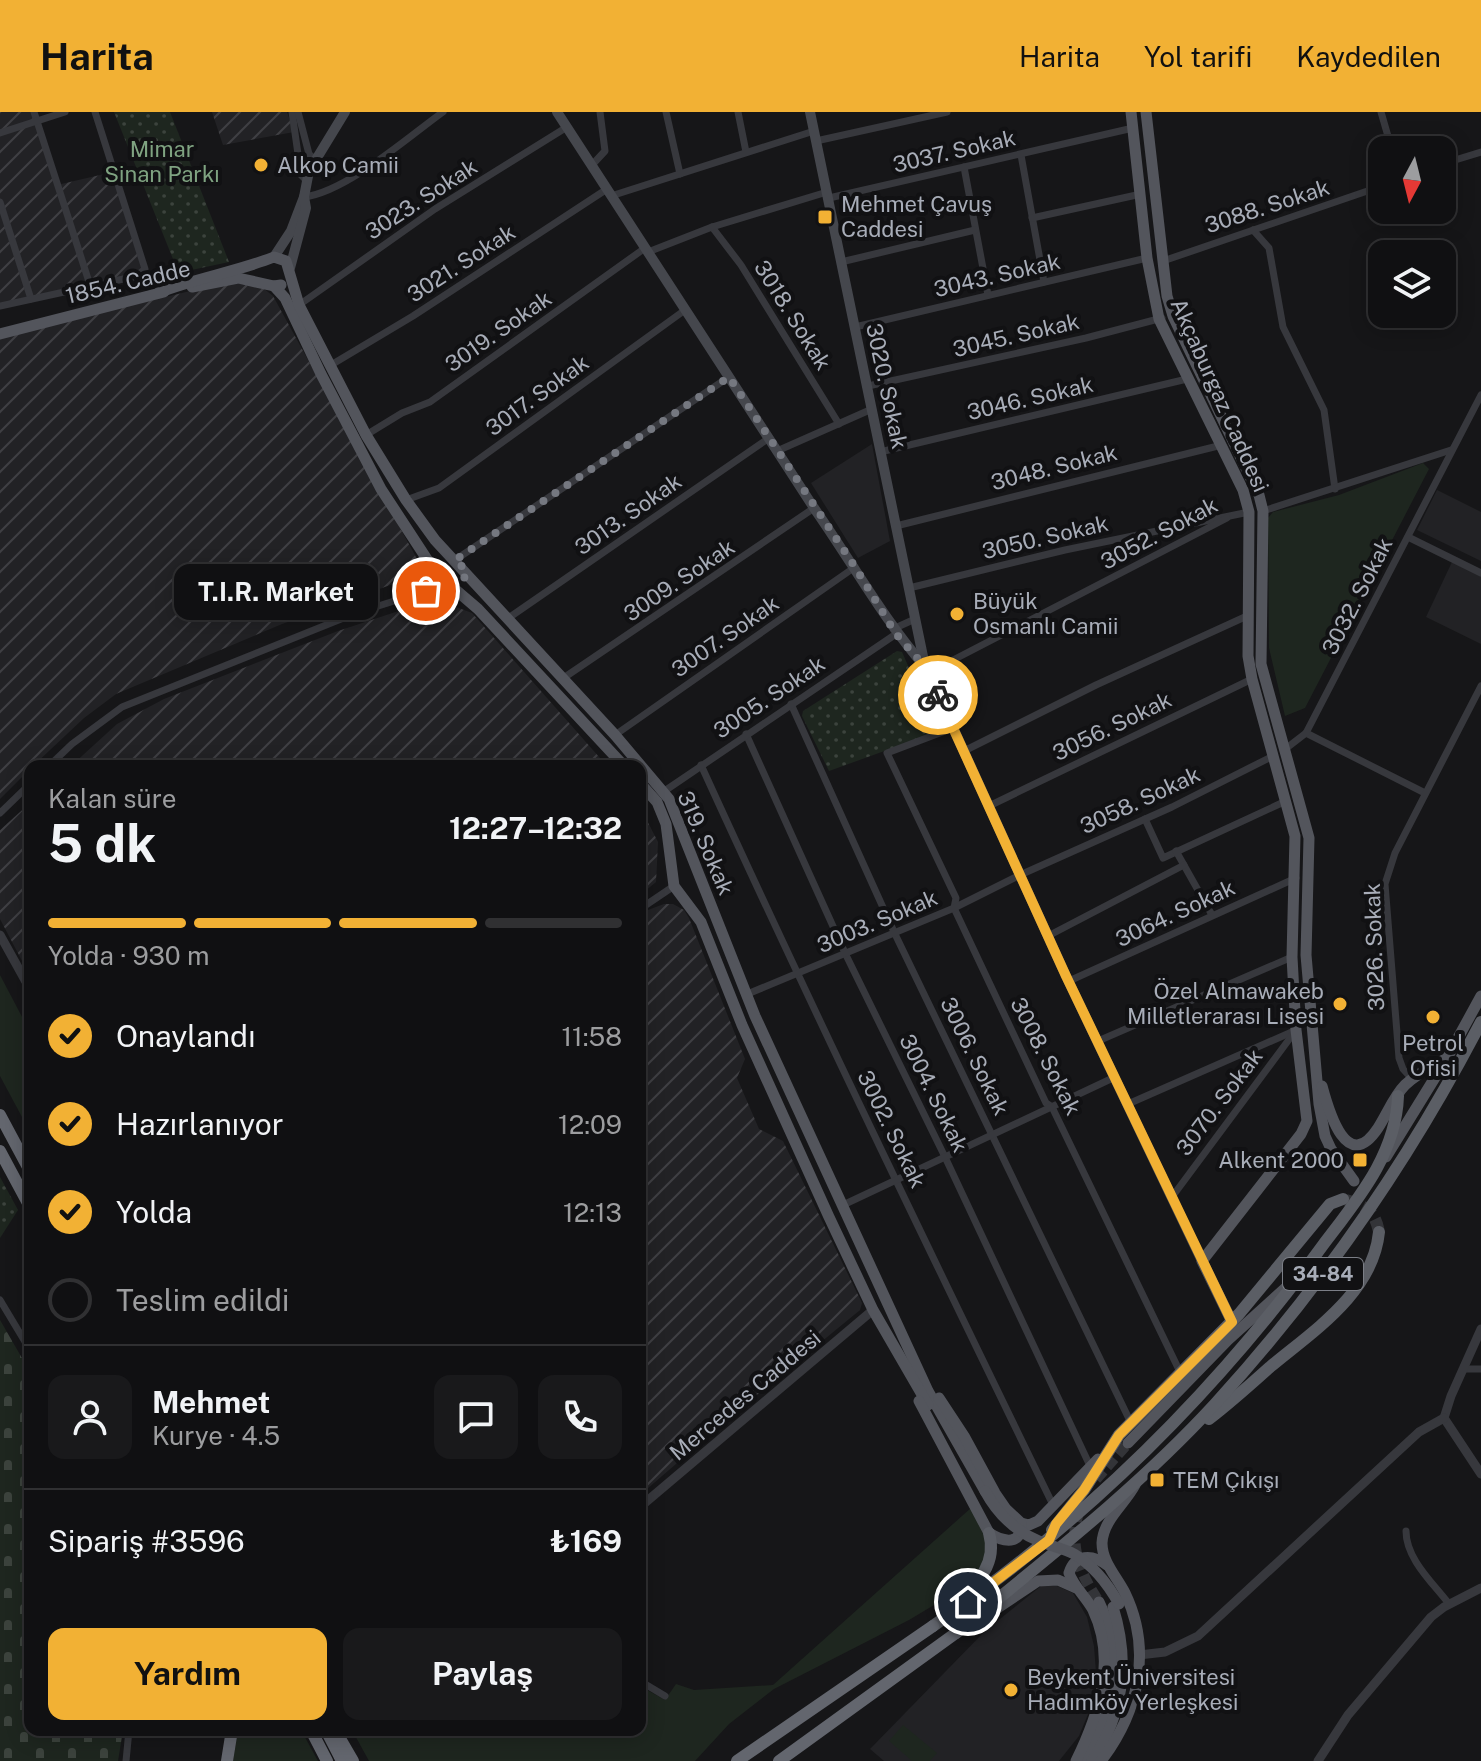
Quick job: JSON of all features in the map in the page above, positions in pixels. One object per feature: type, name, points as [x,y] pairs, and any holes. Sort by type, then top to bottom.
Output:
[{"type":"highway","name":"34-84","points":[[956,1633],[1032,1573],[1139,1478],[1214,1405],[1275,1335],[1353,1233],[1435,1109],[1481,1022]]},
{"type":"highway","points":[[1379,1167],[1393,1134],[1398,1096]]},
{"type":"highway","points":[[0,1115],[24,1160]]},
{"type":"highway","points":[[0,1151],[24,1196]]},
{"type":"highway","name":"34-84","points":[[933,1626],[993,1585],[1049,1540],[1147,1450],[1208,1387],[1302,1275],[1348,1202],[1379,1167]]},
{"type":"highway","points":[[1049,1540],[1056,1524],[1084,1490],[1109,1447],[1232,1322],[1330,1204],[1348,1202]]},
{"type":"highway","points":[[1180,1438],[1219,1411],[1334,1313],[1370,1264],[1378,1245],[1379,1232]]},
{"type":"highway","points":[[737,1761],[933,1626],[986,1570],[992,1552],[989,1533]]},
{"type":"highway","points":[[779,1761],[956,1633]]},
{"type":"highway","points":[[227,1761],[231,1736]]},
{"type":"highway","points":[[314,1736],[327,1761]]},
{"type":"highway","points":[[329,1736],[342,1761]]},
{"type":"highway","points":[[338,1736],[353,1761]]},
{"type":"main road","points":[[345,112],[314,159],[291,231],[261,269],[270,284],[285,298],[381,489],[436,573],[478,609],[618,760]]},
{"type":"main road","points":[[557,112],[855,567],[894,632],[927,671],[1069,981],[1232,1322]]},
{"type":"main road","name":"3020. Sokak","points":[[810,112],[927,671]]},
{"type":"main road","name":"Akçaburgaz Caddesi","points":[[1131,112],[1147,258],[1159,319],[1243,490],[1252,679],[1305,817],[1309,838],[1306,955],[1314,1050]]},
{"type":"main road","name":"Akçaburgaz Caddesi","points":[[1146,112],[1163,261],[1173,316],[1259,495],[1263,511],[1261,664],[1295,836],[1292,957],[1296,1030],[1307,1121],[1301,1134],[1202,1261]]},
{"type":"main road","points":[[270,284],[285,282],[290,272],[306,208],[304,197]]},
{"type":"main road","points":[[158,293],[211,274],[270,259],[286,261],[290,272]]},
{"type":"main road","name":"319. Sokak","points":[[290,272],[299,305],[366,435],[406,500],[435,540],[467,571],[636,760]]},
{"type":"main road","name":"1854. Cadde","points":[[0,334],[158,293],[238,278],[270,284]]},
{"type":"main road","points":[[436,573],[442,564],[455,560]]},
{"type":"main road","points":[[450,587],[462,583],[467,571]]},
{"type":"main road","name":"319. Sokak","points":[[646,772],[669,799],[745,995],[928,1391],[982,1493]]},
{"type":"main road","name":"319. Sokak","points":[[646,790],[657,802],[666,824],[673,883],[701,922],[742,1025],[873,1310],[982,1493]]},
{"type":"main road","points":[[673,883],[681,868],[689,867],[697,871]]},
{"type":"main road","points":[[683,898],[698,895],[703,887]]},
{"type":"main road","points":[[1292,957],[1306,955]]},
{"type":"main road","name":"34-84","points":[[1379,1167],[1447,1058],[1481,996]]},
{"type":"main road","points":[[1314,1050],[1332,1117],[1340,1134],[1351,1144],[1360,1144],[1371,1138],[1401,1088],[1447,1058]]},
{"type":"main road","points":[[1314,1050],[1325,1136],[1337,1160],[1354,1181]]},
{"type":"main road","points":[[1128,1443],[1228,1340],[1302,1275]]},
{"type":"main road","points":[[915,1362],[964,1436],[995,1493],[1021,1523],[1029,1525],[1038,1521],[1109,1447]]},
{"type":"main road","points":[[913,1381],[920,1403],[989,1533],[1006,1542],[1014,1541],[1020,1535],[1021,1523]]},
{"type":"main road","points":[[1101,1761],[1129,1715],[1140,1669],[1132,1612],[1103,1553],[1105,1530],[1139,1478]]},
{"type":"main road","points":[[982,1493],[995,1517],[1016,1536],[1069,1559],[1092,1575],[1116,1606],[1126,1633],[1129,1668],[1127,1692],[1114,1742]]},
{"type":"main road","points":[[1076,1761],[1097,1712],[1103,1680],[1103,1651],[1099,1625],[1070,1578],[1069,1569],[1073,1563],[1093,1556],[1110,1567]]},
{"type":"main road","points":[[956,1633],[986,1617],[1038,1581],[1058,1580],[1080,1590]]},
{"type":"main road","points":[[1083,1761],[1105,1719],[1115,1669],[1111,1636],[1099,1602]]},
{"type":"main road","points":[[1092,1761],[1113,1721],[1123,1673],[1116,1606]]},
{"type":"street","points":[[34,112],[90,285]]},
{"type":"street","points":[[0,133],[65,112]]},
{"type":"street","points":[[0,306],[141,275],[145,265],[95,112]]},
{"type":"street","points":[[292,112],[301,139],[314,159]]},
{"type":"street","points":[[298,112],[301,175],[306,180]]},
{"type":"street","points":[[304,197],[320,195],[341,184],[443,112]]},
{"type":"street","points":[[592,165],[605,151],[600,112]]},
{"type":"street","points":[[666,112],[680,174]]},
{"type":"street","points":[[738,112],[746,152]]},
{"type":"street","name":"3021. Sokak","points":[[331,365],[609,192],[680,174],[746,152],[947,112]]},
{"type":"street","points":[[1381,112],[1388,136]]},
{"type":"street","name":"3023. Sokak","points":[[299,305],[435,209],[567,127]]},
{"type":"street","name":"3037. Sokak","points":[[828,195],[1133,128]]},
{"type":"street","points":[[1456,160],[1481,152]]},
{"type":"street","points":[[1021,155],[1044,282]]},
{"type":"street","points":[[964,167],[988,295]]},
{"type":"street","name":"3088. Sokak","points":[[1163,261],[1368,191]]},
{"type":"street","points":[[1032,218],[1141,194]]},
{"type":"street","name":"3019. Sokak","points":[[366,435],[402,413],[430,402],[647,250],[712,227],[828,195]]},
{"type":"street","points":[[0,202],[31,299]]},
{"type":"street","name":"3018. Sokak","points":[[712,227],[764,300],[839,424]]},
{"type":"street","points":[[841,262],[975,230]]},
{"type":"street","points":[[1253,230],[1269,248],[1283,327],[1324,410],[1335,489]]},
{"type":"street","name":"3043. Sokak","points":[[855,327],[1147,258]]},
{"type":"street","name":"3017. Sokak","points":[[406,500],[439,488],[685,310]]},
{"type":"street","name":"3045. Sokak","points":[[868,386],[1173,316]]},
{"type":"street","points":[[455,560],[729,377]]},
{"type":"street","name":"3046. Sokak","points":[[880,452],[1187,379]]},
{"type":"street","name":"3032. Sokak","points":[[1279,753],[1306,733],[1481,395]]},
{"type":"street","points":[[777,451],[872,409]]},
{"type":"street","name":"3013. Sokak","points":[[507,619],[769,438]]},
{"type":"street","name":"3048. Sokak","points":[[896,526],[1222,445]]},
{"type":"street","points":[[1263,511],[1451,450]]},
{"type":"street","name":"3009. Sokak","points":[[562,679],[814,508]]},
{"type":"street","name":"3050. Sokak","points":[[909,588],[1242,513]]},
{"type":"street","name":"3052. Sokak","points":[[927,671],[1242,513]]},
{"type":"street","points":[[1408,537],[1481,573]]},
{"type":"street","name":"3007. Sokak","points":[[615,735],[855,567]]},
{"type":"street","points":[[426,591],[436,573]]},
{"type":"street","points":[[55,760],[122,707],[356,613],[426,591],[450,587]]},
{"type":"street","points":[[964,751],[1096,685],[1247,616]]},
{"type":"street","name":"3005. Sokak","points":[[663,792],[915,619]]},
{"type":"street","name":"3056. Sokak","points":[[989,806],[1252,679]]},
{"type":"street","name":"3026. Sokak","points":[[1412,1079],[1399,1058],[1385,884],[1395,853],[1481,688]]},
{"type":"street","name":"3006. Sokak","points":[[791,704],[895,934],[1131,1423]]},
{"type":"street","name":"3008. Sokak","points":[[953,728],[887,753],[956,898],[954,908],[1046,1103],[1052,1107],[1181,1374]]},
{"type":"street","points":[[1306,733],[1425,793]]},
{"type":"street","name":"3004. Sokak","points":[[746,734],[846,955],[1091,1468]]},
{"type":"street","name":"3058. Sokak","points":[[1020,875],[1145,819],[1279,753]]},
{"type":"street","name":"3002. Sokak","points":[[701,765],[797,974],[1054,1507]]},
{"type":"street","points":[[0,813],[24,790]]},
{"type":"street","points":[[1145,819],[1163,858],[1286,801]]},
{"type":"street","points":[[1176,851],[1212,915]]},
{"type":"street","points":[[1048,936],[1184,865]]},
{"type":"street","name":"3003. Sokak","points":[[745,995],[895,934],[1020,875]]},
{"type":"street","name":"3064. Sokak","points":[[1069,981],[1296,878]]},
{"type":"street","points":[[646,904],[673,883]]},
{"type":"street","points":[[0,935],[24,978]]},
{"type":"street","points":[[1098,1041],[1292,957]]},
{"type":"street","points":[[1128,1104],[1296,1030]]},
{"type":"street","name":"3070. Sokak","points":[[1172,1197],[1296,1030]]},
{"type":"street","points":[[843,1205],[1115,1077]]},
{"type":"street","points":[[0,1300],[24,1340]]},
{"type":"street","name":"Mercedes Caddesi","points":[[646,1502],[873,1310]]},
{"type":"street","points":[[1139,1655],[1165,1652],[1198,1636],[1419,1432],[1444,1418],[1481,1329]]},
{"type":"street","points":[[1463,1369],[1481,1369]]},
{"type":"street","points":[[1444,1418],[1481,1474]]},
{"type":"street","points":[[1406,1531],[1412,1556],[1449,1604]]},
{"type":"street","points":[[1318,1761],[1348,1715],[1431,1617],[1481,1588]]},
{"type":"street","points":[[646,1685],[665,1696]]},
{"type":"street","points":[[126,1761],[128,1736]]},
{"type":"shaded area","points":[[0,112],[34,112],[57,185],[113,172],[143,273],[0,306]]},
{"type":"shaded area","points":[[212,112],[287,112],[294,132],[223,145]]},
{"type":"shaded area","points":[[235,283],[263,288],[273,296],[422,568],[421,574],[282,624],[116,694],[84,718],[39,760],[24,760],[24,775],[0,799],[0,337],[211,286]]},
{"type":"shaded area","points":[[872,444],[890,541],[858,558],[811,483]]},
{"type":"shaded area","points":[[1437,490],[1481,512],[1481,561],[1417,530]]},
{"type":"shaded area","points":[[1452,562],[1481,576],[1481,644],[1426,617]]},
{"type":"shaded area","points":[[435,599],[472,613],[602,760],[78,760],[117,724],[164,699],[338,631]]},
{"type":"shaded area","points":[[24,808],[24,965],[0,919],[0,830]]},
{"type":"shaded area","points":[[646,819],[658,842],[656,882],[646,890]]},
{"type":"shaded area","points":[[673,904],[684,910],[689,918],[745,1059],[737,1078],[759,1129],[783,1141],[862,1303],[860,1310],[646,1490],[646,911]]},
{"type":"shaded area","name":"Beykent Üniversitesi Hadımköy Yerleşkesi","points":[[1041,1586],[1057,1586],[1073,1593],[1087,1617],[1094,1646],[1096,1672],[1091,1707],[1079,1736],[1059,1761],[884,1761],[870,1749],[986,1630]]},
{"type":"green space","name":"Mimar Sinan Parkı","points":[[114,112],[170,112],[229,262],[182,272],[177,269]]},
{"type":"green space","points":[[1423,463],[1429,469],[1305,708],[1285,716],[1269,648],[1268,518],[1273,512],[1339,495]]},
{"type":"green space","points":[[897,651],[902,652],[937,732],[829,771],[802,716],[803,711]]},
{"type":"green space","points":[[0,975],[24,1021],[24,1121],[0,1076]]},
{"type":"green space","points":[[0,1177],[18,1210],[0,1238]]},
{"type":"green space","points":[[0,1320],[24,1362],[24,1736],[122,1736],[118,1761],[0,1761]]},
{"type":"green space","points":[[972,1507],[985,1533],[985,1561],[976,1573],[939,1602],[909,1620],[774,1689],[729,1724],[695,1761],[369,1761],[355,1736],[646,1736],[646,1689],[665,1700],[676,1684],[694,1690],[773,1685]]},
{"type":"green space","points":[[903,1725],[937,1753],[930,1761],[912,1761],[889,1741]]},
{"type":"green space","points":[[237,1736],[304,1736],[318,1761],[233,1761]]},
{"type":"tunnel","points":[[1346,1200],[1368,1210],[1379,1232]]},
{"type":"tunnel","points":[[1096,1479],[1128,1443]]},
{"type":"tunnel","points":[[1079,1511],[1075,1547],[1081,1570],[1099,1602]]},
{"type":"way so far","points":[[426,591],[462,583],[467,571],[455,560],[729,377],[896,634],[926,668],[938,695]]},
{"type":"place","name":"Alkop Camii","points":[[261,165]]},
{"type":"place","name":"Mehmet Çavuş Caddesi","points":[[825,217]]},
{"type":"place","name":"T.I.R. Market","points":[[426,591]]},
{"type":"place","name":"Büyük Osmanlı Camii","points":[[957,614]]},
{"type":"place","name":"Özel Almawakeb Milletlerarası Lisesi","points":[[1340,1004]]},
{"type":"place","name":"Petrol Ofisi","points":[[1433,1017]]},
{"type":"place","name":"Alkent 2000","points":[[1360,1160]]},
{"type":"place","name":"TEM Çıkışı","points":[[1157,1480]]},
{"type":"place","name":"Beykent Üniversitesi Hadımköy Yerleşkesi","points":[[1011,1690]]},
{"type":"route","points":[[938,695],[1066,976],[1232,1322],[1119,1435],[1084,1490],[1056,1524],[1049,1540],[968,1602]]}]
